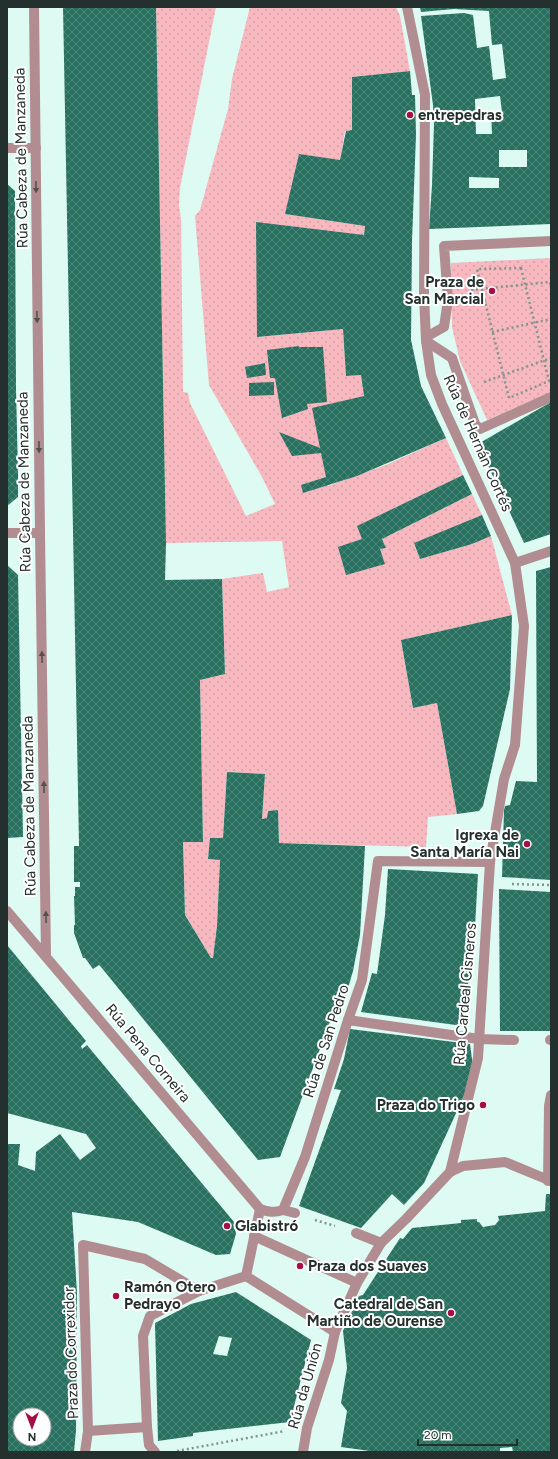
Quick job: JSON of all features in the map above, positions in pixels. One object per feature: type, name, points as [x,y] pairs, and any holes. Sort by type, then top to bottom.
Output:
[{"type":"street","name":"Rúa Cabeza de Manzaneda","points":[[34,7],[46,956]]},
{"type":"street","name":"Rúa de Hernán Cortés","points":[[407,7],[425,95],[423,251],[426,339],[431,376],[442,404],[515,563],[524,626],[514,745],[504,779],[490,862]]},
{"type":"street","points":[[7,148],[36,148]]},
{"type":"street","points":[[551,241],[444,246],[448,300],[444,326],[426,339],[452,358],[475,424],[480,429],[551,397]]},
{"type":"street","points":[[7,533],[40,533]]},
{"type":"street","points":[[515,563],[551,551]]},
{"type":"street","name":"Rúa de San Pedro","points":[[283,1210],[305,1157],[362,980],[378,861],[490,862]]},
{"type":"street","name":"Rúa Cardeal Cisneros","points":[[381,1243],[406,1219],[450,1172],[478,1058],[490,862]]},
{"type":"street","name":"Rúa Pena Corneira","points":[[7,911],[264,1210]]},
{"type":"street","points":[[348,1020],[479,1039],[514,1040]]},
{"type":"street","points":[[450,1172],[463,1166],[505,1162],[550,1180],[549,1106],[551,1095]]},
{"type":"street","points":[[246,1276],[254,1236],[264,1210],[277,1212],[283,1210],[295,1213]]},
{"type":"street","points":[[356,1233],[381,1243]]},
{"type":"street","points":[[254,1236],[357,1283]]},
{"type":"street","name":"Rúa da Unión","points":[[303,1452],[307,1428],[329,1360],[335,1332],[357,1283],[381,1243]]},
{"type":"street","name":"Praza do Correxidor","points":[[147,1427],[88,1432],[83,1246],[145,1259],[199,1291]]},
{"type":"street","points":[[155,1452],[149,1445],[147,1427],[143,1336],[150,1316],[199,1291],[246,1276],[335,1332]]},
{"type":"street","points":[[85,1452],[88,1432]]},
{"type":"path","points":[[509,398],[477,269],[522,268],[549,381]]},
{"type":"path","points":[[467,290],[550,282],[551,288]]},
{"type":"path","points":[[492,332],[551,319]]},
{"type":"path","points":[[482,383],[551,358]]},
{"type":"path","points":[[488,883],[551,885]]},
{"type":"path","points":[[295,1213],[356,1233]]},
{"type":"path","points":[[174,1452],[283,1432]]},
{"type":"shaded area","points":[[156,7],[216,7],[180,188],[179,205],[181,219],[183,392],[188,393],[190,403],[246,516],[275,504],[262,477],[209,385],[195,216],[200,210],[228,109],[232,79],[250,7],[396,7],[400,16],[410,71],[352,77],[352,130],[345,131],[340,160],[285,214],[365,226],[364,235],[257,337],[343,329],[346,376],[361,375],[364,396],[326,477],[328,486],[386,465],[446,438],[463,475],[358,526],[362,539],[385,564],[380,549],[386,548],[382,539],[472,494],[482,515],[414,544],[420,559],[472,544],[491,536],[512,615],[401,640],[413,708],[437,703],[457,814],[428,817],[426,847],[279,843],[278,810],[268,811],[267,818],[262,819],[265,774],[227,772],[223,838],[210,838],[208,859],[220,860],[217,926],[213,958],[211,958],[185,915],[183,842],[203,841],[200,680],[225,674],[222,579],[263,573],[267,592],[289,587],[282,541],[166,543]]},
{"type":"shaded area","name":"Praza de San Marcial","points":[[551,258],[551,392],[487,420],[460,361],[452,327],[451,263]]},
{"type":"building","points":[[63,7],[156,7],[166,543],[165,580],[222,579],[225,674],[200,680],[203,842],[183,842],[185,915],[211,958],[213,958],[217,926],[220,860],[208,859],[210,838],[223,838],[227,772],[265,774],[262,819],[267,818],[268,811],[278,810],[279,843],[365,846],[360,935],[353,971],[341,1012],[334,1011],[280,1157],[258,1160],[101,967],[99,965],[93,969],[85,958],[83,958],[74,933],[75,887],[80,887],[80,882],[74,882],[74,846],[79,846],[79,844]]},
{"type":"building","points":[[420,7],[551,7],[551,224],[429,229],[434,124],[433,105],[421,16],[464,13],[473,15],[477,48],[489,46],[493,80],[506,78],[502,44],[492,45],[489,11],[454,9],[421,12]],"holes":[[[500,96],[502,112],[491,112],[492,134],[476,134],[475,99]],[[499,150],[527,150],[527,167],[499,167]],[[469,177],[499,178],[499,188],[469,188]]]},
{"type":"building","points":[[410,71],[412,95],[415,95],[416,135],[412,241],[411,340],[421,386],[446,438],[357,476],[303,493],[301,485],[326,477],[321,453],[292,456],[279,432],[320,448],[312,408],[364,396],[361,375],[346,376],[343,329],[257,337],[256,222],[364,235],[365,226],[285,214],[299,154],[340,160],[346,131],[352,130],[352,77]]},
{"type":"building","points":[[7,184],[15,191],[18,497],[7,506]]},
{"type":"building","points":[[299,346],[323,347],[327,402],[307,404],[308,409],[282,418],[275,378],[270,378],[267,350]]},
{"type":"building","points":[[265,363],[266,375],[247,378],[245,367]]},
{"type":"building","points":[[274,382],[274,395],[249,396],[249,383]]},
{"type":"building","points":[[551,402],[551,534],[524,543],[478,444]]},
{"type":"building","points":[[463,475],[472,494],[382,539],[386,548],[380,549],[385,564],[346,575],[338,547],[362,539],[357,526]]},
{"type":"building","points":[[482,515],[491,536],[472,544],[420,559],[414,543]]},
{"type":"building","points":[[7,565],[18,575],[23,837],[7,838]]},
{"type":"building","points":[[551,567],[551,880],[502,877],[505,806],[510,805],[516,781],[537,782],[536,571]]},
{"type":"building","points":[[512,615],[510,689],[483,806],[479,811],[457,814],[437,703],[413,708],[401,640]]},
{"type":"building","points":[[388,869],[478,874],[475,926],[463,1026],[361,1012],[372,973],[377,974],[385,915]]},
{"type":"building","points":[[499,889],[551,892],[551,1031],[500,1031]]},
{"type":"building","points":[[7,945],[86,1041],[81,1046],[82,1049],[87,1045],[234,1222],[236,1234],[230,1254],[216,1255],[138,1222],[72,1212],[77,1293],[76,1430],[74,1452],[7,1452],[7,1144],[20,1144],[18,1165],[35,1171],[36,1152],[60,1134],[80,1160],[96,1148],[86,1134],[7,1113]]},
{"type":"building","points":[[350,1029],[470,1044],[474,1074],[424,1183],[404,1205],[392,1194],[361,1228],[299,1206],[341,1090],[334,1089],[344,1059]]},
{"type":"building","name":"Catedral de San Martiño de Ourense","points":[[546,1194],[551,1194],[551,1451],[513,1452],[512,1447],[500,1448],[500,1452],[377,1452],[341,1447],[347,1411],[341,1403],[347,1368],[343,1331],[359,1296],[363,1295],[400,1238],[403,1239],[412,1228],[461,1223],[461,1220],[477,1219],[477,1222],[479,1222],[483,1227],[495,1225],[499,1220],[498,1216],[545,1211]]},
{"type":"building","points":[[236,1292],[311,1340],[290,1422],[193,1433],[193,1436],[158,1441],[155,1323],[191,1304]],"holes":[[[219,1336],[232,1338],[227,1356],[213,1354]]]},
{"type":"place","name":"entrepedras","points":[[410,115]]},
{"type":"place","name":"Praza de San Marcial","points":[[492,291]]},
{"type":"place","name":"Igrexa de Santa María Nai","points":[[527,844]]},
{"type":"place","name":"Praza do Trigo","points":[[483,1105]]},
{"type":"place","name":"Glabistró","points":[[227,1226]]},
{"type":"place","name":"Praza dos Suaves","points":[[300,1266]]},
{"type":"place","name":"Ramón Otero Pedrayo","points":[[116,1296]]},
{"type":"place","name":"Catedral de San Martiño de Ourense","points":[[451,1313]]}]
